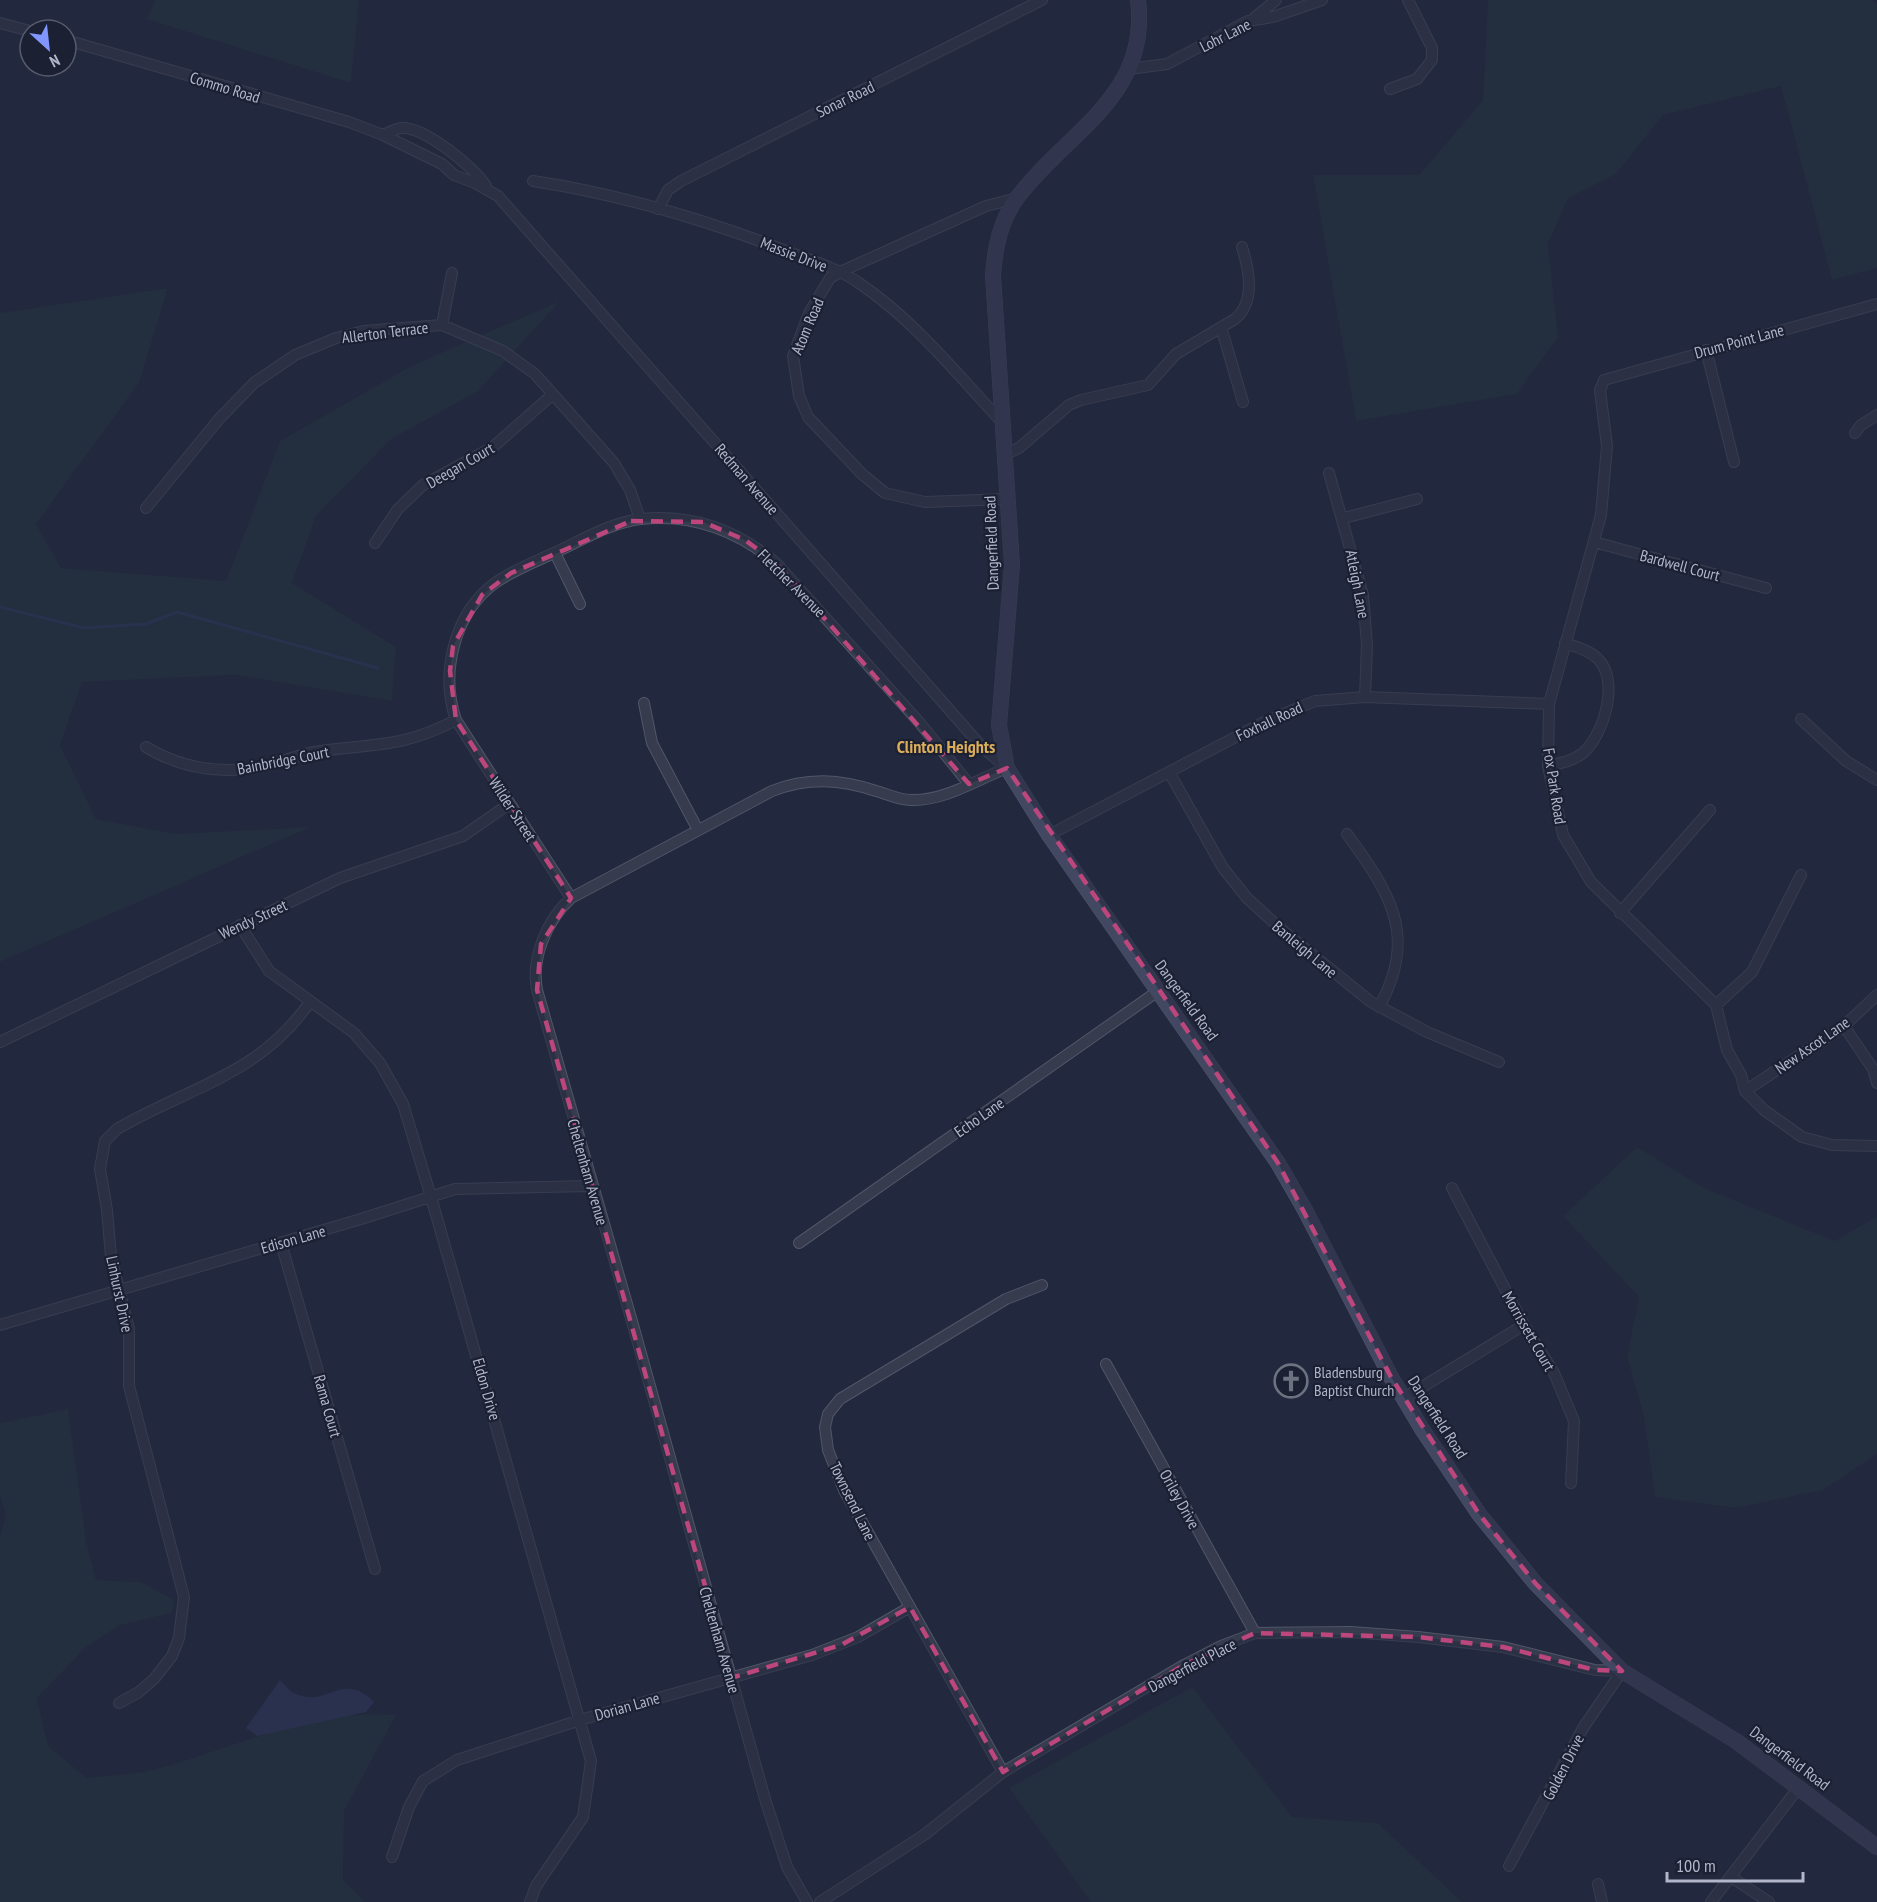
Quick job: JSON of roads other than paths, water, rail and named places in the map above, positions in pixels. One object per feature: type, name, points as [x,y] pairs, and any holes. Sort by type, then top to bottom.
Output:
[{"type":"street","name":"Sonar Road","points":[[658,209],[669,189],[681,181],[1042,0]]},
{"type":"street","name":"Dangerfield Road","points":[[1138,0],[1140,28],[1129,69],[1113,96],[1017,198],[1001,227],[994,259],[1012,583],[999,725],[1006,768],[1049,834],[1281,1169],[1422,1429],[1499,1539],[1536,1584],[1622,1671],[1708,1722],[1799,1787],[1877,1847]]},
{"type":"street","points":[[1248,21],[1276,0]]},
{"type":"street","name":"Lohr Lane","points":[[1129,69],[1167,64],[1248,21],[1283,14],[1322,0]]},
{"type":"street","points":[[1390,89],[1417,79],[1432,60],[1432,48],[1408,0]]},
{"type":"street","points":[[0,23],[18,28]]},
{"type":"street","name":"Commo Road","points":[[78,43],[349,122],[383,135],[398,149],[435,169],[447,168],[454,175],[487,189]]},
{"type":"street","points":[[383,135],[402,128],[440,152],[454,154],[481,178],[487,189]]},
{"type":"street","name":"Massie Drive","points":[[533,182],[608,195],[658,209],[753,238],[840,272],[871,292],[929,341],[1002,422]]},
{"type":"street","name":"Redman Avenue","points":[[487,189],[507,204],[982,747],[1006,768]]},
{"type":"street","name":"Atom Road","points":[[1007,499],[925,502],[885,493],[862,474],[808,417],[799,396],[793,356],[809,313],[830,278],[986,206],[1017,198]]},
{"type":"street","points":[[1004,455],[1019,448],[1069,405],[1081,400],[1148,385],[1176,354],[1241,314],[1246,303],[1249,283],[1242,247]]},
{"type":"street","points":[[442,325],[452,273]]},
{"type":"street","name":"Drum Point Lane","points":[[1603,382],[1616,374],[1877,304]]},
{"type":"street","name":"Allerton Terrace","points":[[146,508],[219,419],[254,383],[295,355],[336,338],[364,331],[442,325],[503,351],[535,374],[614,463],[630,490],[640,519]]},
{"type":"street","points":[[1221,327],[1243,402]]},
{"type":"street","points":[[1706,350],[1734,462]]},
{"type":"street","name":"Fox Park Road","points":[[1603,382],[1600,390],[1607,466],[1594,542],[1549,704],[1548,766],[1563,835],[1591,882],[1716,1005]]},
{"type":"street","name":"Deegan Court","points":[[375,543],[398,509],[423,484],[493,447],[554,394]]},
{"type":"street","points":[[1855,433],[1861,425],[1877,415]]},
{"type":"street","name":"Atleigh Lane","points":[[1329,473],[1344,518],[1364,595],[1367,645],[1365,697]]},
{"type":"street","points":[[1344,518],[1417,499]]},
{"type":"street","name":"Fletcher Avenue","points":[[456,720],[450,671],[453,646],[462,622],[493,584],[511,573],[600,532],[640,519],[703,522],[722,529],[760,550],[776,563],[882,679],[969,784]]},
{"type":"street","name":"Bardwell Court","points":[[1594,542],[1767,588]]},
{"type":"street","points":[[555,553],[580,604]]},
{"type":"street","points":[[1548,766],[1575,758],[1593,742],[1609,694],[1608,680],[1601,662],[1588,651],[1565,643]]},
{"type":"street","name":"Foxhall Road","points":[[1049,834],[1300,705],[1337,698],[1365,697],[1549,704]]},
{"type":"street","points":[[644,704],[652,743],[698,830]]},
{"type":"street","points":[[1801,719],[1846,761],[1877,780]]},
{"type":"street","name":"Bainbridge Court","points":[[146,747],[162,756],[201,769],[246,770],[311,753],[388,745],[411,740],[456,720]]},
{"type":"street","name":"Wilder Street","points":[[456,720],[571,898]]},
{"type":"street","name":"Cheltenham Avenue","points":[[807,1902],[792,1877],[782,1853],[633,1325],[591,1186],[535,978],[548,928],[571,898],[772,791],[805,781],[830,780],[910,800],[945,795],[1006,768]]},
{"type":"street","name":"Banleigh Lane","points":[[1169,772],[1218,860],[1247,898],[1360,994],[1379,1007],[1427,1032],[1499,1062]]},
{"type":"street","name":"Wendy Street","points":[[0,1042],[340,878],[463,836],[509,804]]},
{"type":"street","points":[[1620,913],[1710,810]]},
{"type":"street","points":[[1347,834],[1383,884],[1394,914],[1397,932],[1395,972],[1379,1007]]},
{"type":"street","points":[[1802,875],[1752,972],[1716,1005],[1727,1050],[1741,1075],[1745,1091],[1764,1110],[1802,1137],[1832,1145],[1877,1146]]},
{"type":"street","name":"Eldon Drive","points":[[240,925],[269,971],[354,1033],[388,1074],[403,1104],[431,1197],[591,1761],[583,1817],[536,1886],[530,1902]]},
{"type":"street","name":"Echo Lane","points":[[799,1243],[1158,991]]},
{"type":"street","name":"New Ascot Lane","points":[[1745,1091],[1844,1026],[1877,995]]},
{"type":"street","name":"Linhurst Drive","points":[[119,1703],[140,1692],[154,1679],[172,1656],[179,1638],[184,1597],[130,1392],[129,1329],[111,1257],[100,1159],[105,1141],[117,1129],[252,1061],[292,1027],[310,1002]]},
{"type":"street","points":[[1844,1026],[1873,1069],[1877,1083]]},
{"type":"street","name":"Edison Lane","points":[[0,1325],[281,1243],[455,1189],[591,1186]]},
{"type":"street","name":"Morrissett Court","points":[[1452,1188],[1524,1325],[1554,1373],[1574,1421],[1571,1484]]},
{"type":"street","name":"Rama Court","points":[[281,1243],[375,1569]]},
{"type":"street","name":"Townsend Lane","points":[[1003,1772],[842,1484],[826,1441],[828,1414],[840,1399],[1006,1299],[1042,1285]]},
{"type":"street","points":[[1404,1398],[1524,1325]]},
{"type":"street","name":"Oriley Drive","points":[[1106,1364],[1255,1634]]},
{"type":"street","name":"Dorian Lane","points":[[392,1857],[410,1807],[423,1781],[457,1761],[579,1720],[841,1645],[910,1607]]},
{"type":"street","name":"Dangerfield Place","points":[[820,1902],[924,1835],[1003,1772],[1184,1665],[1221,1646],[1255,1634],[1351,1632],[1418,1637],[1503,1647],[1595,1670],[1622,1671]]},
{"type":"street","name":"Golden Drive","points":[[1509,1866],[1583,1728],[1622,1671]]},
{"type":"street","points":[[1711,1902],[1799,1787]]},
{"type":"street","points":[[1731,1877],[1769,1902]]},
{"type":"street","points":[[1598,1884],[1602,1902]]},
{"type":"water","points":[[280,1680],[292,1692],[306,1697],[352,1689],[374,1702],[366,1712],[257,1736],[246,1728]]},
{"type":"waterway","points":[[0,607],[84,628],[146,624],[177,612],[378,668]]},
{"type":"place","name":"Bladensburg Baptist Church","points":[[1291,1381]]},
{"type":"district","name":"Clinton Heights","points":[[946,747]]}]
